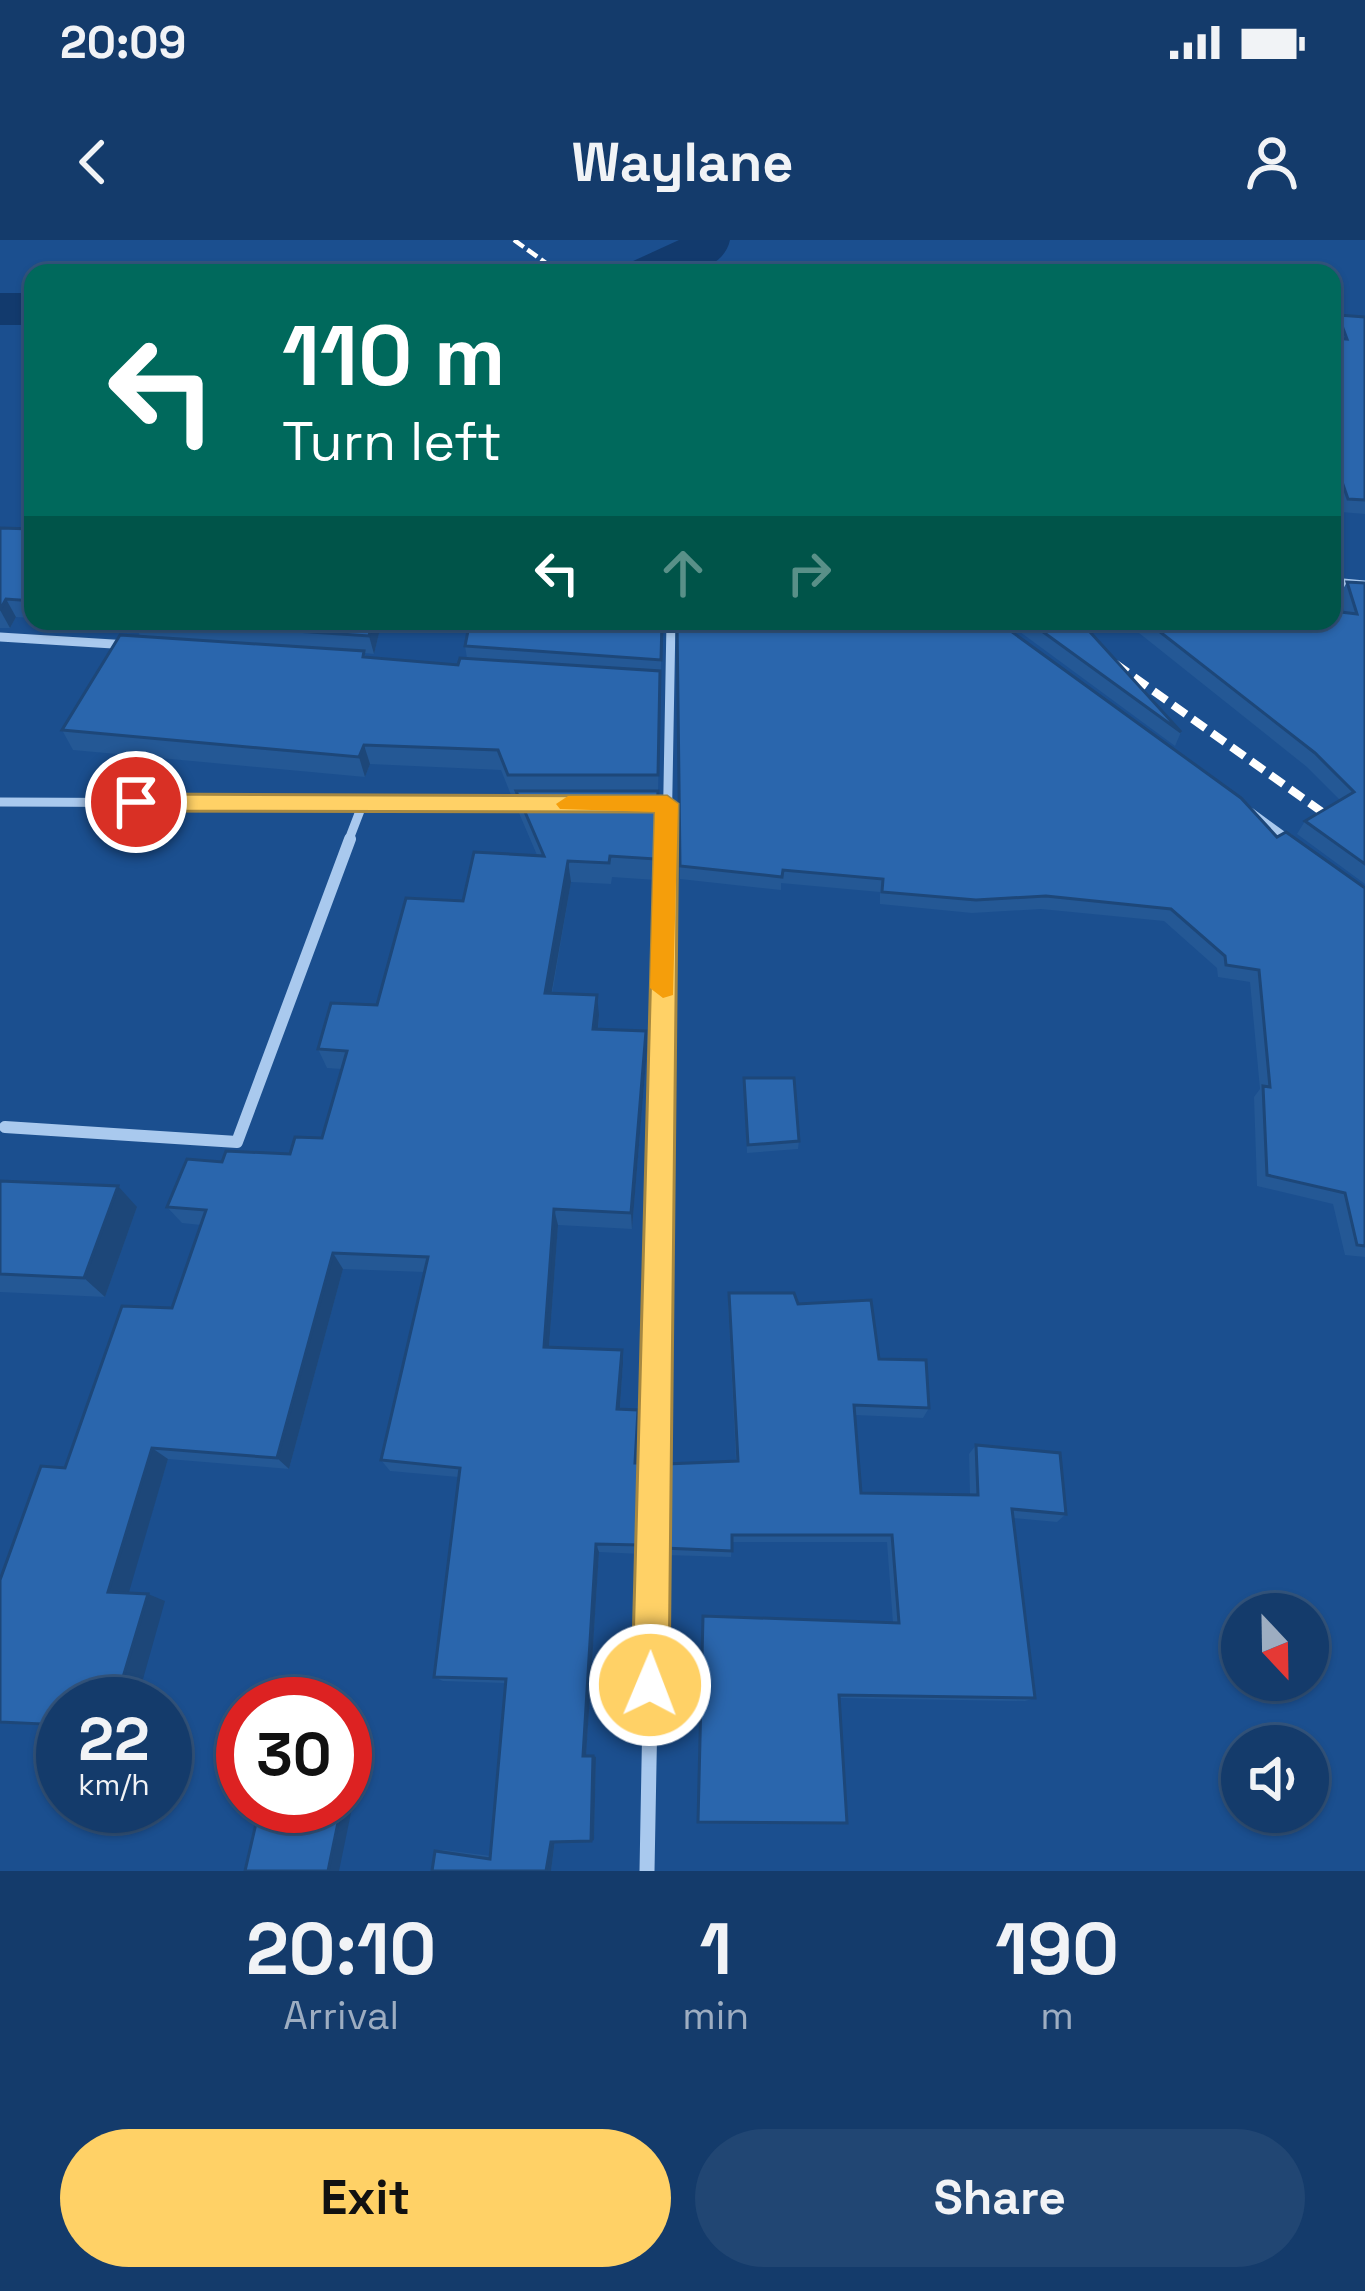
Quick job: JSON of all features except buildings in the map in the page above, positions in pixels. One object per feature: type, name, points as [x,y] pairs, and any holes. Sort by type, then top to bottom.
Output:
[{"type":"street","points":[[647,1871],[670,630]]},
{"type":"street","points":[[0,637],[143,646]]},
{"type":"street","points":[[645,681],[669,682]]},
{"type":"street","points":[[1234,800],[1309,856]]},
{"type":"street","points":[[0,802],[550,804]]},
{"type":"street","points":[[5,1127],[237,1142],[363,803]]},
{"type":"street","points":[[643,804],[667,804]]},
{"type":"waterway","points":[[668,264],[706,246],[706,240]]},
{"type":"waterway","points":[[0,309],[24,309]]},
{"type":"railway","points":[[514,240],[547,264]]},
{"type":"railway","points":[[1069,630],[1362,840]]},
{"type":"railway","points":[[1362,840],[1365,843]]},
{"type":"slow traffic","points":[[568,804],[667,804],[663,988]]},
{"type":"route","points":[[136,802],[667,804],[650,1685]]}]
